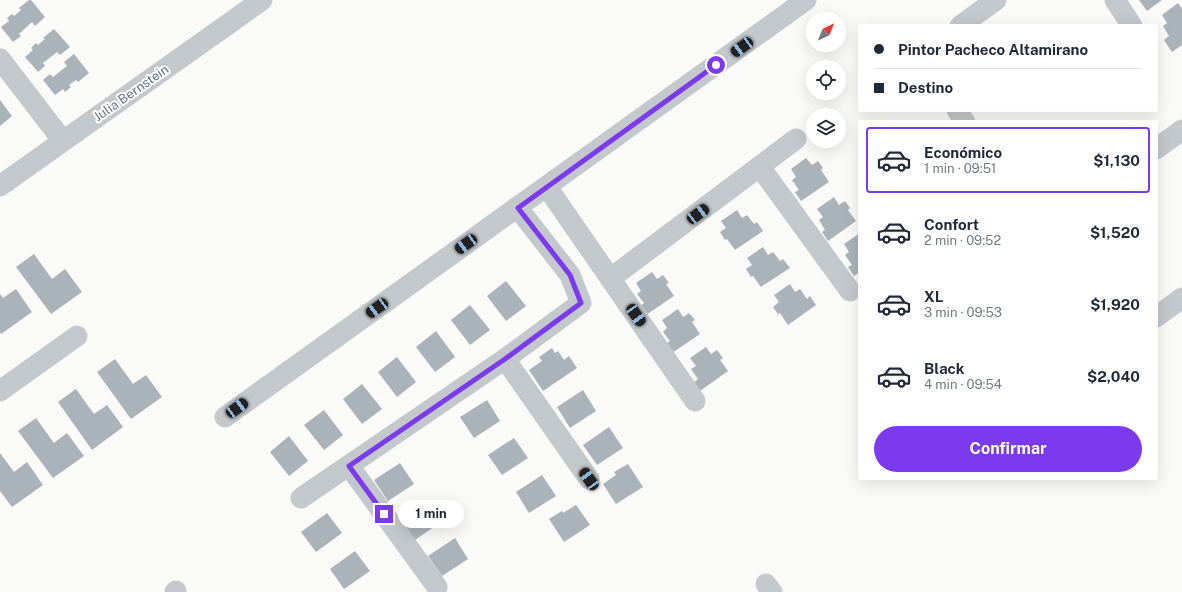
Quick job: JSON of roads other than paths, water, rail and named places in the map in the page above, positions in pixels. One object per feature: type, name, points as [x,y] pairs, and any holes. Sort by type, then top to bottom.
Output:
[{"type":"street","name":"Julia Bernstein","points":[[0,186],[63,141],[235,8],[262,0]]},
{"type":"street","points":[[225,417],[806,0]]},
{"type":"street","points":[[963,24],[996,0]]},
{"type":"street","points":[[1115,0],[1131,24]]},
{"type":"street","points":[[0,58],[63,141]]},
{"type":"street","points":[[1158,148],[1182,130]]},
{"type":"street","points":[[611,278],[796,139]]},
{"type":"street","points":[[760,167],[850,292]]},
{"type":"street","points":[[547,187],[695,401]]},
{"type":"street","points":[[301,498],[505,359],[581,303],[570,275],[518,208]]},
{"type":"street","points":[[1158,316],[1182,298]]},
{"type":"street","points":[[0,391],[77,336]]},
{"type":"street","points":[[505,359],[589,479]]},
{"type":"street","points":[[349,466],[437,587]]}]
